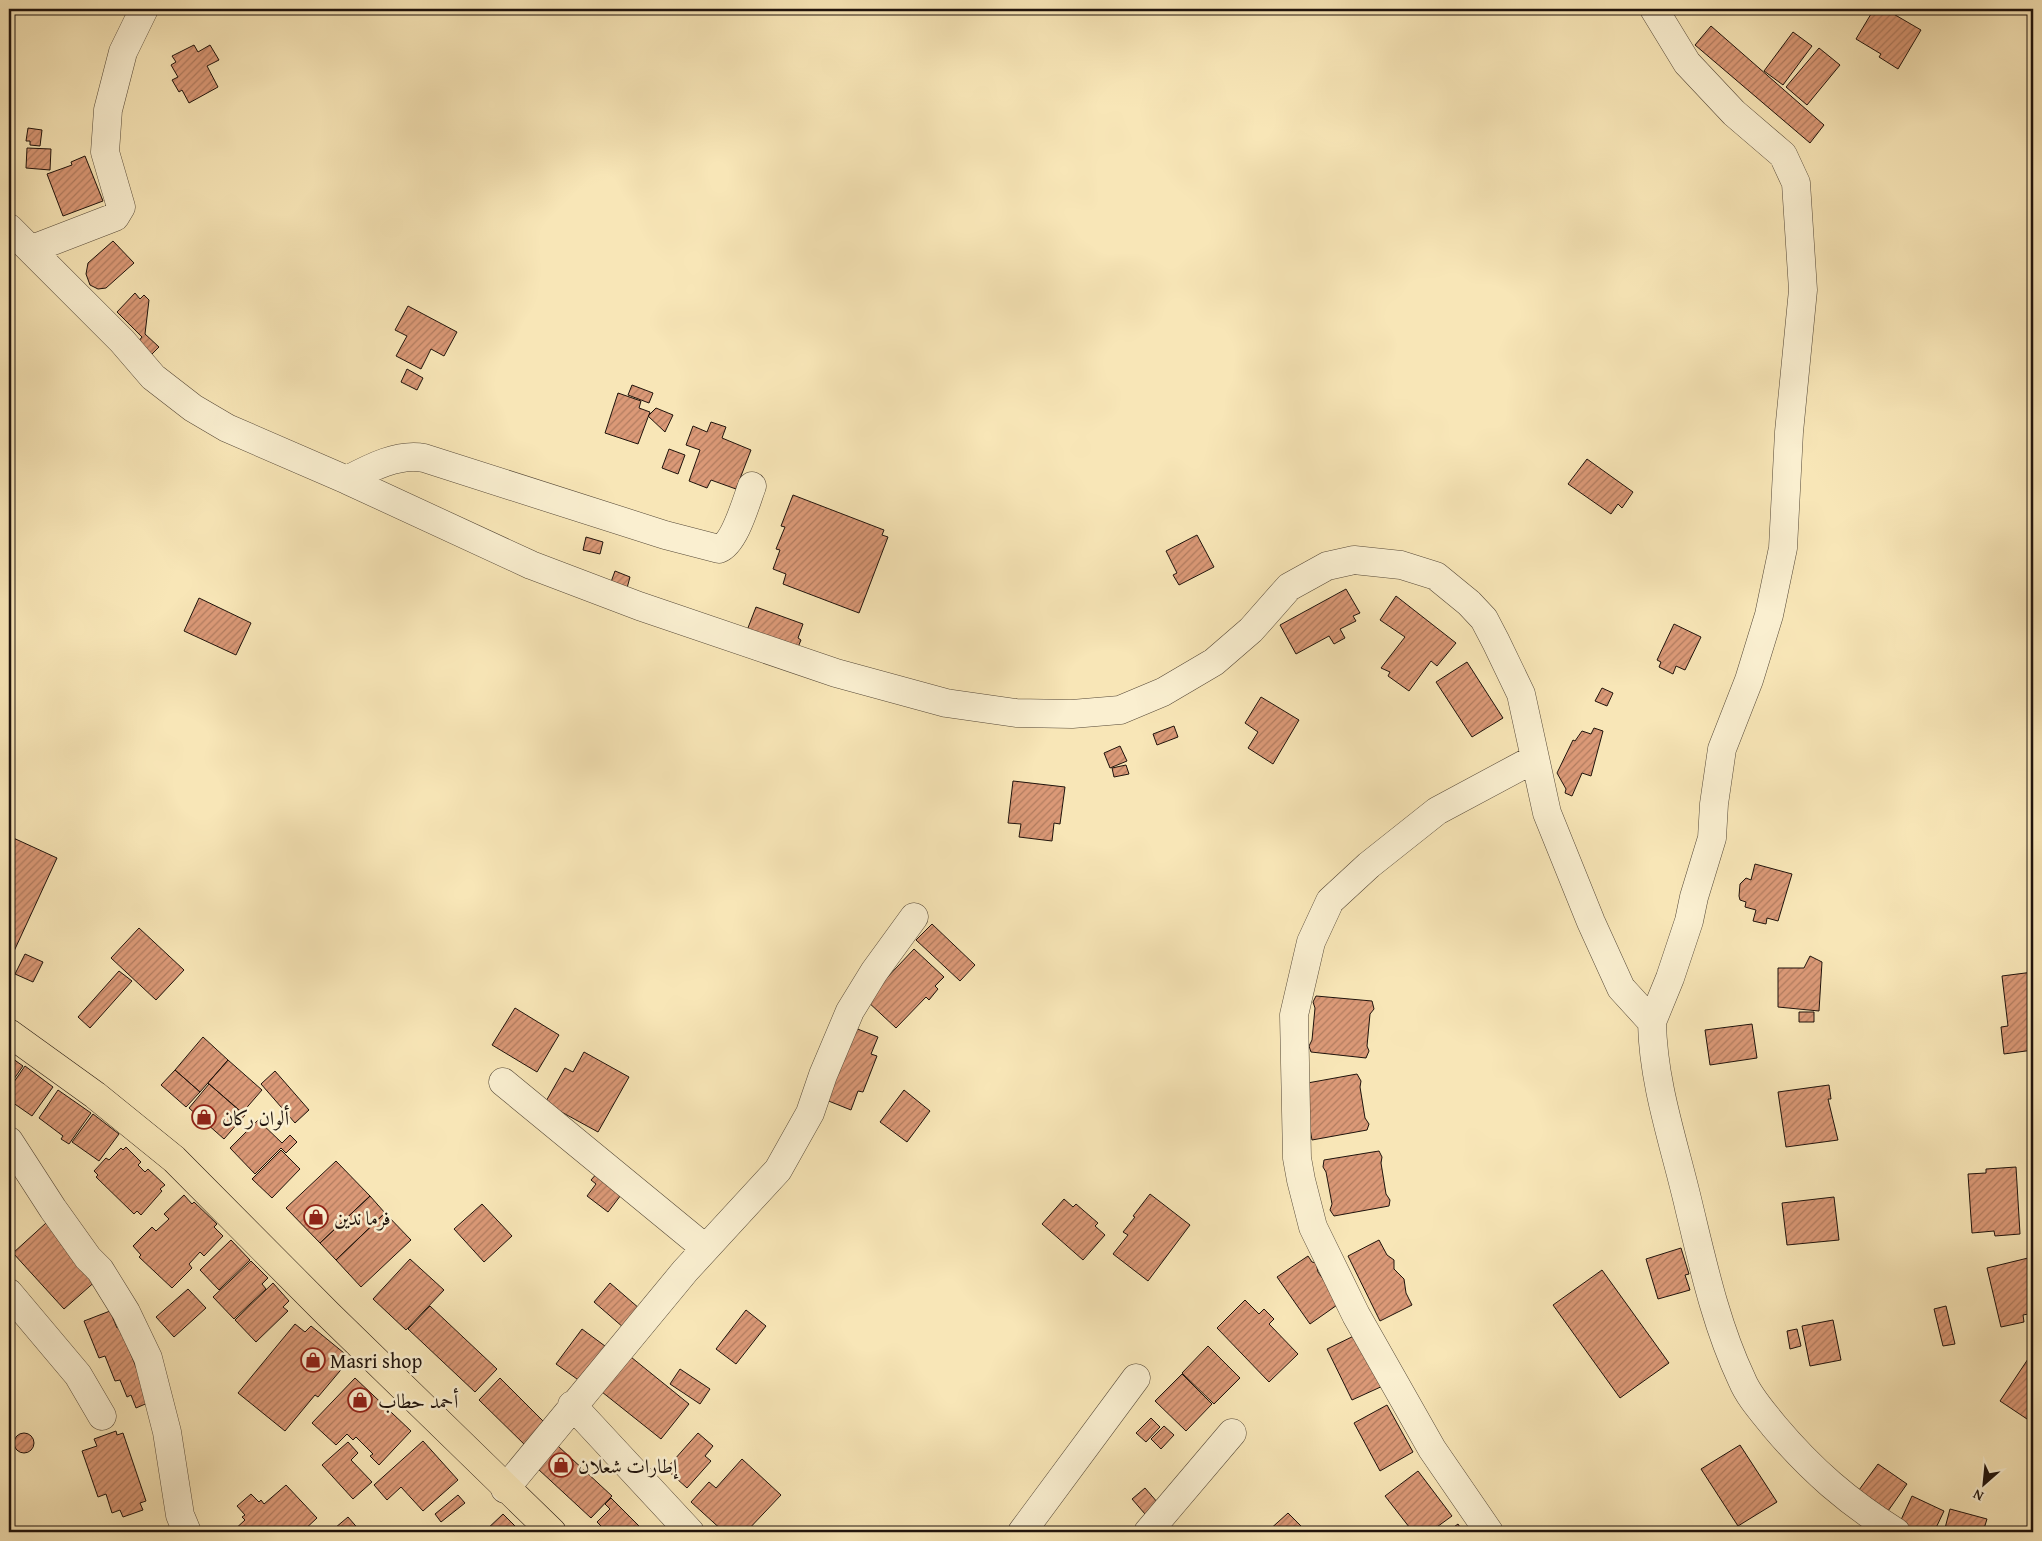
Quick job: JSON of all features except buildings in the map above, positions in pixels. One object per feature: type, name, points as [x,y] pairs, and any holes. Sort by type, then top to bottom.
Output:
[{"type":"main road","points":[[9,1034],[95,1094],[174,1159],[505,1489],[552,1532]]},
{"type":"street","points":[[32,249],[115,217],[120,211],[120,201],[113,184],[105,152],[105,130],[108,110],[123,52],[144,9]]},
{"type":"street","points":[[1654,9],[1687,63],[1734,113],[1783,155],[1791,169],[1796,184],[1804,290],[1789,432],[1783,548],[1769,615],[1749,680],[1722,749],[1714,804],[1712,838],[1694,896],[1689,921],[1670,978],[1652,1022],[1652,1055],[1677,1164],[1689,1204],[1697,1248],[1728,1348],[1742,1382],[1763,1412],[1814,1471],[1847,1498],[1896,1532]]},
{"type":"street","points":[[9,228],[32,249],[153,377],[193,408],[250,439],[347,480],[532,564],[639,606],[836,673],[946,704],[1016,713],[1072,714],[1120,710],[1163,692],[1214,662],[1251,630],[1289,587],[1327,566],[1354,560],[1401,565],[1436,576],[1469,603],[1484,620],[1521,694],[1547,813],[1621,988],[1652,1022]]},
{"type":"street","points":[[347,480],[372,467],[410,456],[424,458],[656,532],[719,550],[724,548],[733,535],[752,486]]},
{"type":"street","points":[[1489,1532],[1432,1449],[1367,1338],[1313,1227],[1301,1180],[1298,1158],[1294,1015],[1311,942],[1330,901],[1368,866],[1438,811],[1534,759]]},
{"type":"street","points":[[505,1489],[705,1248],[778,1170],[810,1113],[850,1011],[874,972],[914,917]]},
{"type":"street","points":[[503,1082],[705,1248]]},
{"type":"street","points":[[9,1141],[53,1210],[105,1278],[126,1312],[148,1358],[167,1432],[180,1515],[187,1532]]},
{"type":"street","points":[[9,1292],[78,1375],[102,1416]]},
{"type":"street","points":[[1022,1532],[1136,1378]]},
{"type":"street","points":[[572,1406],[690,1532]]},
{"type":"street","points":[[1148,1532],[1232,1433]]},
{"type":"place","name":"ألوان ركان","points":[[204,1117]]},
{"type":"place","name":"فرما ندين","points":[[316,1217]]},
{"type":"place","name":"Masri shop","points":[[313,1360]]},
{"type":"place","name":"أحمد حطاب","points":[[360,1400]]},
{"type":"place","name":"إطارات شعلان","points":[[561,1465]]}]
